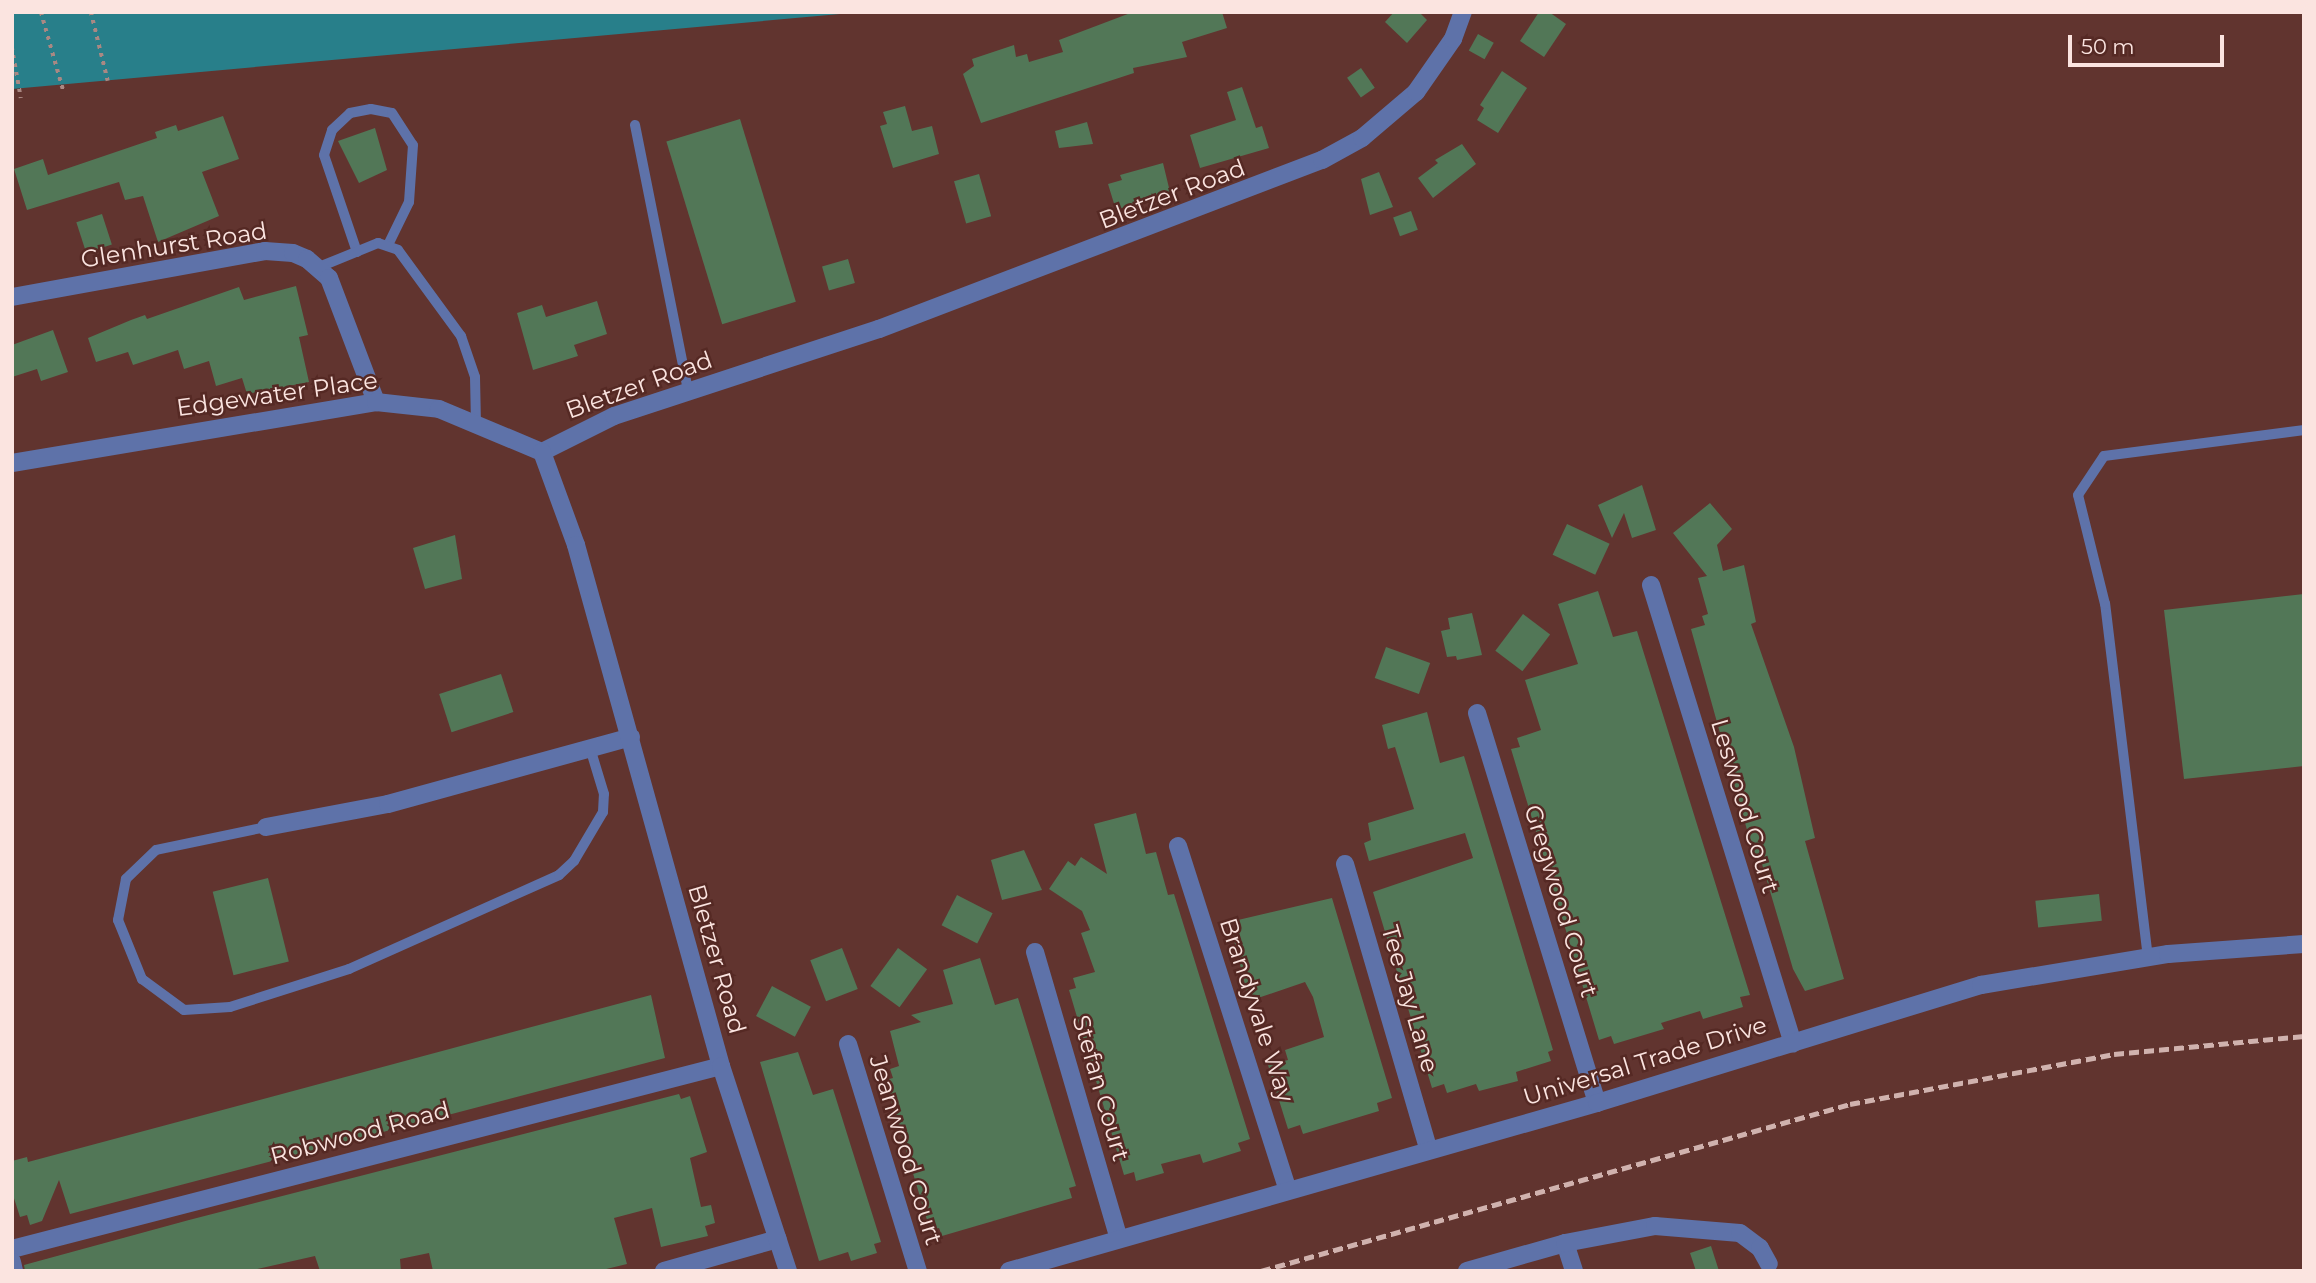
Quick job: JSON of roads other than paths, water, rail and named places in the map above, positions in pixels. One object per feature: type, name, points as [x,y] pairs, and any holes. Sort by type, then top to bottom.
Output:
[{"type":"street","name":"Bletzer Road","points":[[788,1271],[721,1066],[576,545],[542,452],[585,427],[931,310],[1322,160],[1362,138],[1416,92],[1453,39],[1463,12]]},
{"type":"street","name":"Glenhurst Road","points":[[12,297],[265,251],[292,253],[319,267]]},
{"type":"street","points":[[319,267],[336,291],[376,402]]},
{"type":"street","name":"Edgewater Place","points":[[12,463],[376,402],[422,405],[542,452]]},
{"type":"street","name":"Leswood Court","points":[[1651,585],[1793,1042]]},
{"type":"street","name":"Gregwood Court","points":[[1477,713],[1597,1103]]},
{"type":"street","points":[[266,827],[388,804],[631,737]]},
{"type":"street","name":"Brandyvale Way","points":[[1178,846],[1287,1190]]},
{"type":"street","name":"Tee Jay Lane","points":[[1345,864],[1428,1149]]},
{"type":"street","name":"Universal Trade Drive","points":[[1009,1271],[1428,1149],[1597,1103],[1981,985],[2148,958],[2304,944]]},
{"type":"street","name":"Stefan Court","points":[[1035,952],[1119,1238]]},
{"type":"street","name":"Jeanwood Court","points":[[848,1044],[918,1271]]},
{"type":"street","name":"Robwood Road","points":[[12,1249],[721,1066]]},
{"type":"street","points":[[1467,1271],[1565,1243],[1629,1229],[1709,1227],[1751,1238],[1768,1267]]},
{"type":"street","points":[[664,1271],[778,1239]]},
{"type":"street","points":[[1565,1243],[1574,1271]]},
{"type":"street","points":[[12,1262],[14,1271]]},
{"type":"lane","points":[[357,252],[324,155],[332,130],[350,113],[371,109],[392,113],[413,145],[409,202],[388,245]]},
{"type":"lane","points":[[635,125],[688,391]]},
{"type":"lane","points":[[319,267],[378,243],[398,250],[461,336],[475,377],[476,424]]},
{"type":"lane","points":[[2148,958],[2105,604],[2078,495],[2104,456],[2304,430]]},
{"type":"lane","points":[[266,827],[156,850],[126,880],[118,920],[142,979],[184,1010],[230,1007],[349,969],[559,875],[574,861],[603,812],[604,794],[590,748]]},
{"type":"water","points":[[12,12],[862,12],[12,89]]},
{"type":"railway","points":[[1261,1271],[1850,1104],[2114,1054],[2304,1036]]}]
